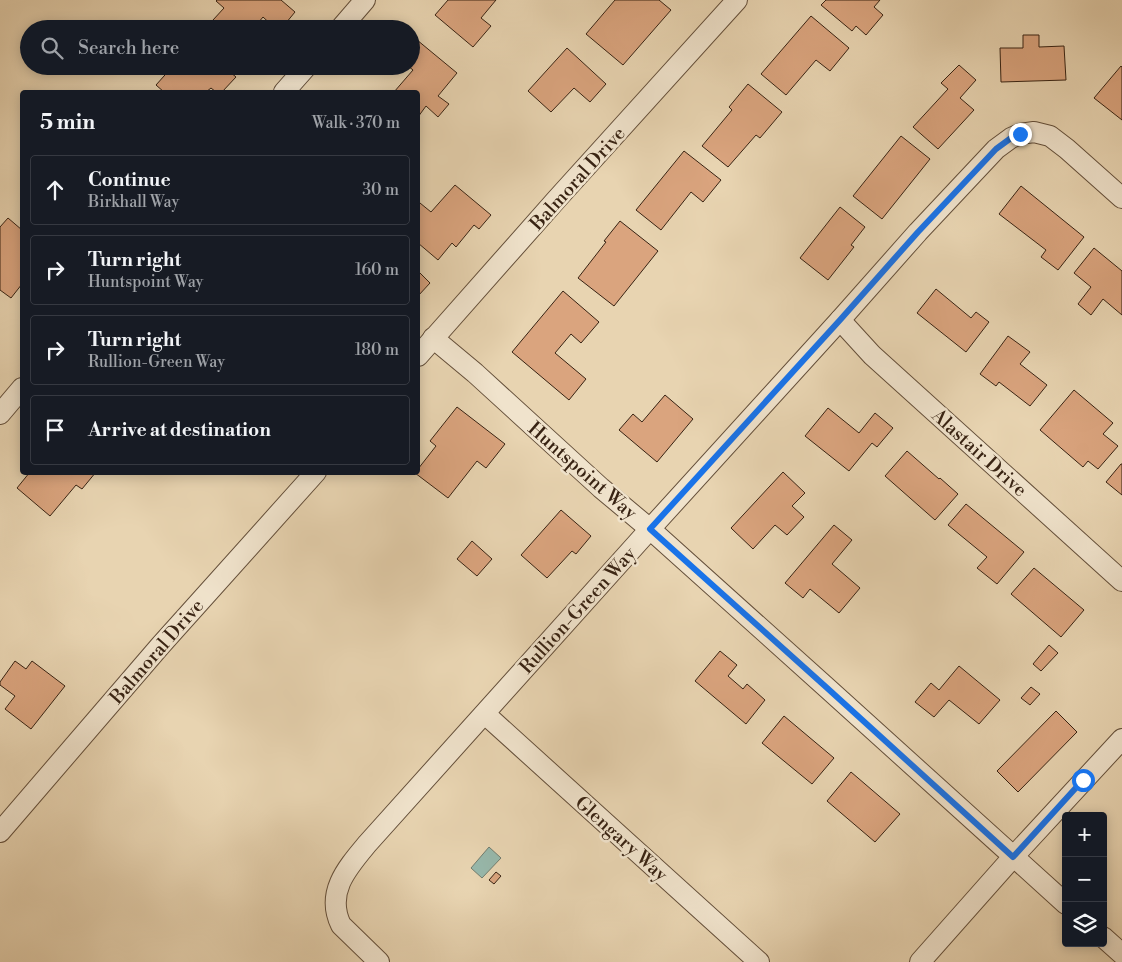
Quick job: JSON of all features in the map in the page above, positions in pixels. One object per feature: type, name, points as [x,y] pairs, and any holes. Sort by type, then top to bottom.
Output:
[{"type":"street","points":[[348,20],[365,0]]},
{"type":"street","name":"Balmoral Drive","points":[[420,354],[556,200],[738,0]]},
{"type":"street","points":[[286,90],[299,75]]},
{"type":"street","name":"Rullion-Green Way","points":[[379,962],[338,920],[335,906],[338,888],[348,868],[368,843],[650,529],[918,232],[996,149],[1020,134],[1034,132],[1050,136],[1067,148],[1122,198]]},
{"type":"street","name":"Alastair Drive","points":[[840,320],[872,355],[1122,581]]},
{"type":"street","name":"Huntspoint Way","points":[[433,338],[475,373],[601,488],[650,529],[819,680],[1064,902]]},
{"type":"street","points":[[0,414],[20,390]]},
{"type":"street","name":"Balmoral Drive","points":[[0,832],[160,646],[313,475]]},
{"type":"street","name":"Glengary Way","points":[[485,714],[759,962]]},
{"type":"street","points":[[920,962],[1013,857],[1122,739]]},
{"type":"street","points":[[1107,941],[1122,954]]},
{"type":"shaded area","points":[[489,847],[501,858],[482,878],[471,868]]},
{"type":"building","points":[[281,0],[295,12],[288,20],[266,20],[263,17],[260,20],[213,20],[224,8],[216,1]]},
{"type":"building","points":[[448,0],[496,0],[481,18],[491,26],[473,47],[435,15]]},
{"type":"building","points":[[615,0],[659,0],[671,10],[623,65],[586,34]]},
{"type":"building","points":[[826,0],[880,0],[874,7],[883,15],[866,35],[856,26],[852,31],[821,5]]},
{"type":"building","points":[[811,16],[849,48],[830,71],[816,60],[786,95],[761,74]]},
{"type":"building","points":[[1023,35],[1039,35],[1039,47],[1064,46],[1066,80],[1001,82],[1000,48],[1023,48]]},
{"type":"building","points":[[420,42],[457,73],[438,96],[449,104],[438,117],[426,106],[420,114],[420,90],[396,90],[409,75],[420,75]]},
{"type":"building","points":[[567,48],[606,84],[590,102],[574,88],[551,112],[528,91]]},
{"type":"building","points":[[959,65],[976,80],[960,98],[974,110],[938,149],[913,127],[948,89],[941,83]]},
{"type":"building","points":[[1122,67],[1122,120],[1094,98]]},
{"type":"building","points":[[165,75],[234,75],[236,77],[224,90],[214,90],[211,88],[208,90],[162,90],[156,85]]},
{"type":"building","points":[[748,84],[782,112],[760,138],[756,135],[728,167],[702,146],[732,110],[729,107]]},
{"type":"building","points":[[901,136],[930,159],[882,219],[853,196]]},
{"type":"building","points":[[684,151],[721,180],[703,202],[691,192],[661,230],[636,210]]},
{"type":"building","points":[[455,185],[491,215],[479,229],[474,225],[456,247],[452,243],[438,260],[420,245],[420,203],[431,212]]},
{"type":"building","points":[[1021,186],[1084,237],[1058,270],[1041,257],[1046,250],[999,214]]},
{"type":"building","points":[[840,207],[865,227],[851,245],[854,247],[828,280],[800,258]]},
{"type":"building","points":[[8,218],[20,228],[20,287],[11,298],[0,290],[0,227]]},
{"type":"building","points":[[620,221],[658,251],[614,306],[578,278]]},
{"type":"building","points":[[1094,248],[1122,271],[1122,315],[1103,299],[1091,315],[1078,304],[1091,287],[1074,273]]},
{"type":"building","points":[[420,273],[430,283],[420,294]]},
{"type":"building","points":[[936,289],[971,318],[976,312],[989,322],[966,352],[917,313]]},
{"type":"building","points":[[563,291],[599,322],[581,343],[571,334],[555,353],[586,379],[569,400],[512,352]]},
{"type":"building","points":[[1008,336],[1030,352],[1020,364],[1047,385],[1030,406],[999,382],[996,386],[980,374]]},
{"type":"building","points":[[1074,390],[1113,423],[1103,434],[1118,446],[1098,469],[1088,461],[1083,467],[1040,430]]},
{"type":"building","points":[[665,395],[693,419],[657,462],[619,430],[633,414],[642,422]]},
{"type":"building","points":[[457,407],[505,444],[486,468],[477,461],[448,498],[418,475],[420,475],[420,466],[436,446],[430,441]]},
{"type":"building","points":[[828,408],[859,433],[875,413],[893,428],[877,447],[872,443],[849,471],[805,436]]},
{"type":"building","points":[[907,451],[958,494],[935,520],[885,476]]},
{"type":"building","points":[[1122,464],[1122,495],[1106,482]]},
{"type":"building","points":[[783,472],[805,493],[792,506],[804,517],[787,535],[775,525],[753,549],[731,528]]},
{"type":"building","points":[[28,475],[94,475],[82,489],[76,485],[50,516],[17,488]]},
{"type":"building","points":[[966,504],[1024,552],[997,584],[977,568],[987,557],[948,525]]},
{"type":"building","points":[[561,510],[591,536],[576,554],[572,551],[547,578],[521,555]]},
{"type":"building","points":[[834,525],[852,540],[832,564],[860,588],[839,613],[810,589],[803,598],[785,583]]},
{"type":"building","points":[[472,541],[492,559],[477,576],[457,559]]},
{"type":"building","points":[[1034,568],[1084,610],[1061,637],[1011,594]]},
{"type":"building","points":[[1049,645],[1058,653],[1041,671],[1033,664]]},
{"type":"building","points":[[720,651],[737,665],[728,676],[743,689],[747,684],[765,700],[746,724],[695,681]]},
{"type":"building","points":[[15,661],[26,669],[32,661],[65,686],[31,729],[5,709],[15,696],[0,685],[0,682]]},
{"type":"building","points":[[959,666],[1000,700],[979,724],[949,700],[934,717],[915,702],[931,683],[939,690]]},
{"type":"building","points":[[1031,687],[1040,694],[1030,705],[1021,698]]},
{"type":"building","points":[[1056,711],[1077,732],[1018,792],[997,771]]},
{"type":"building","points":[[784,716],[834,758],[812,784],[762,743]]},
{"type":"building","points":[[851,772],[900,814],[875,842],[827,801]]},
{"type":"building","points":[[496,872],[501,876],[494,884],[489,880]]},
{"type":"route","points":[[1020,134],[996,149],[918,232],[650,529],[1013,857],[1083,780]]}]
